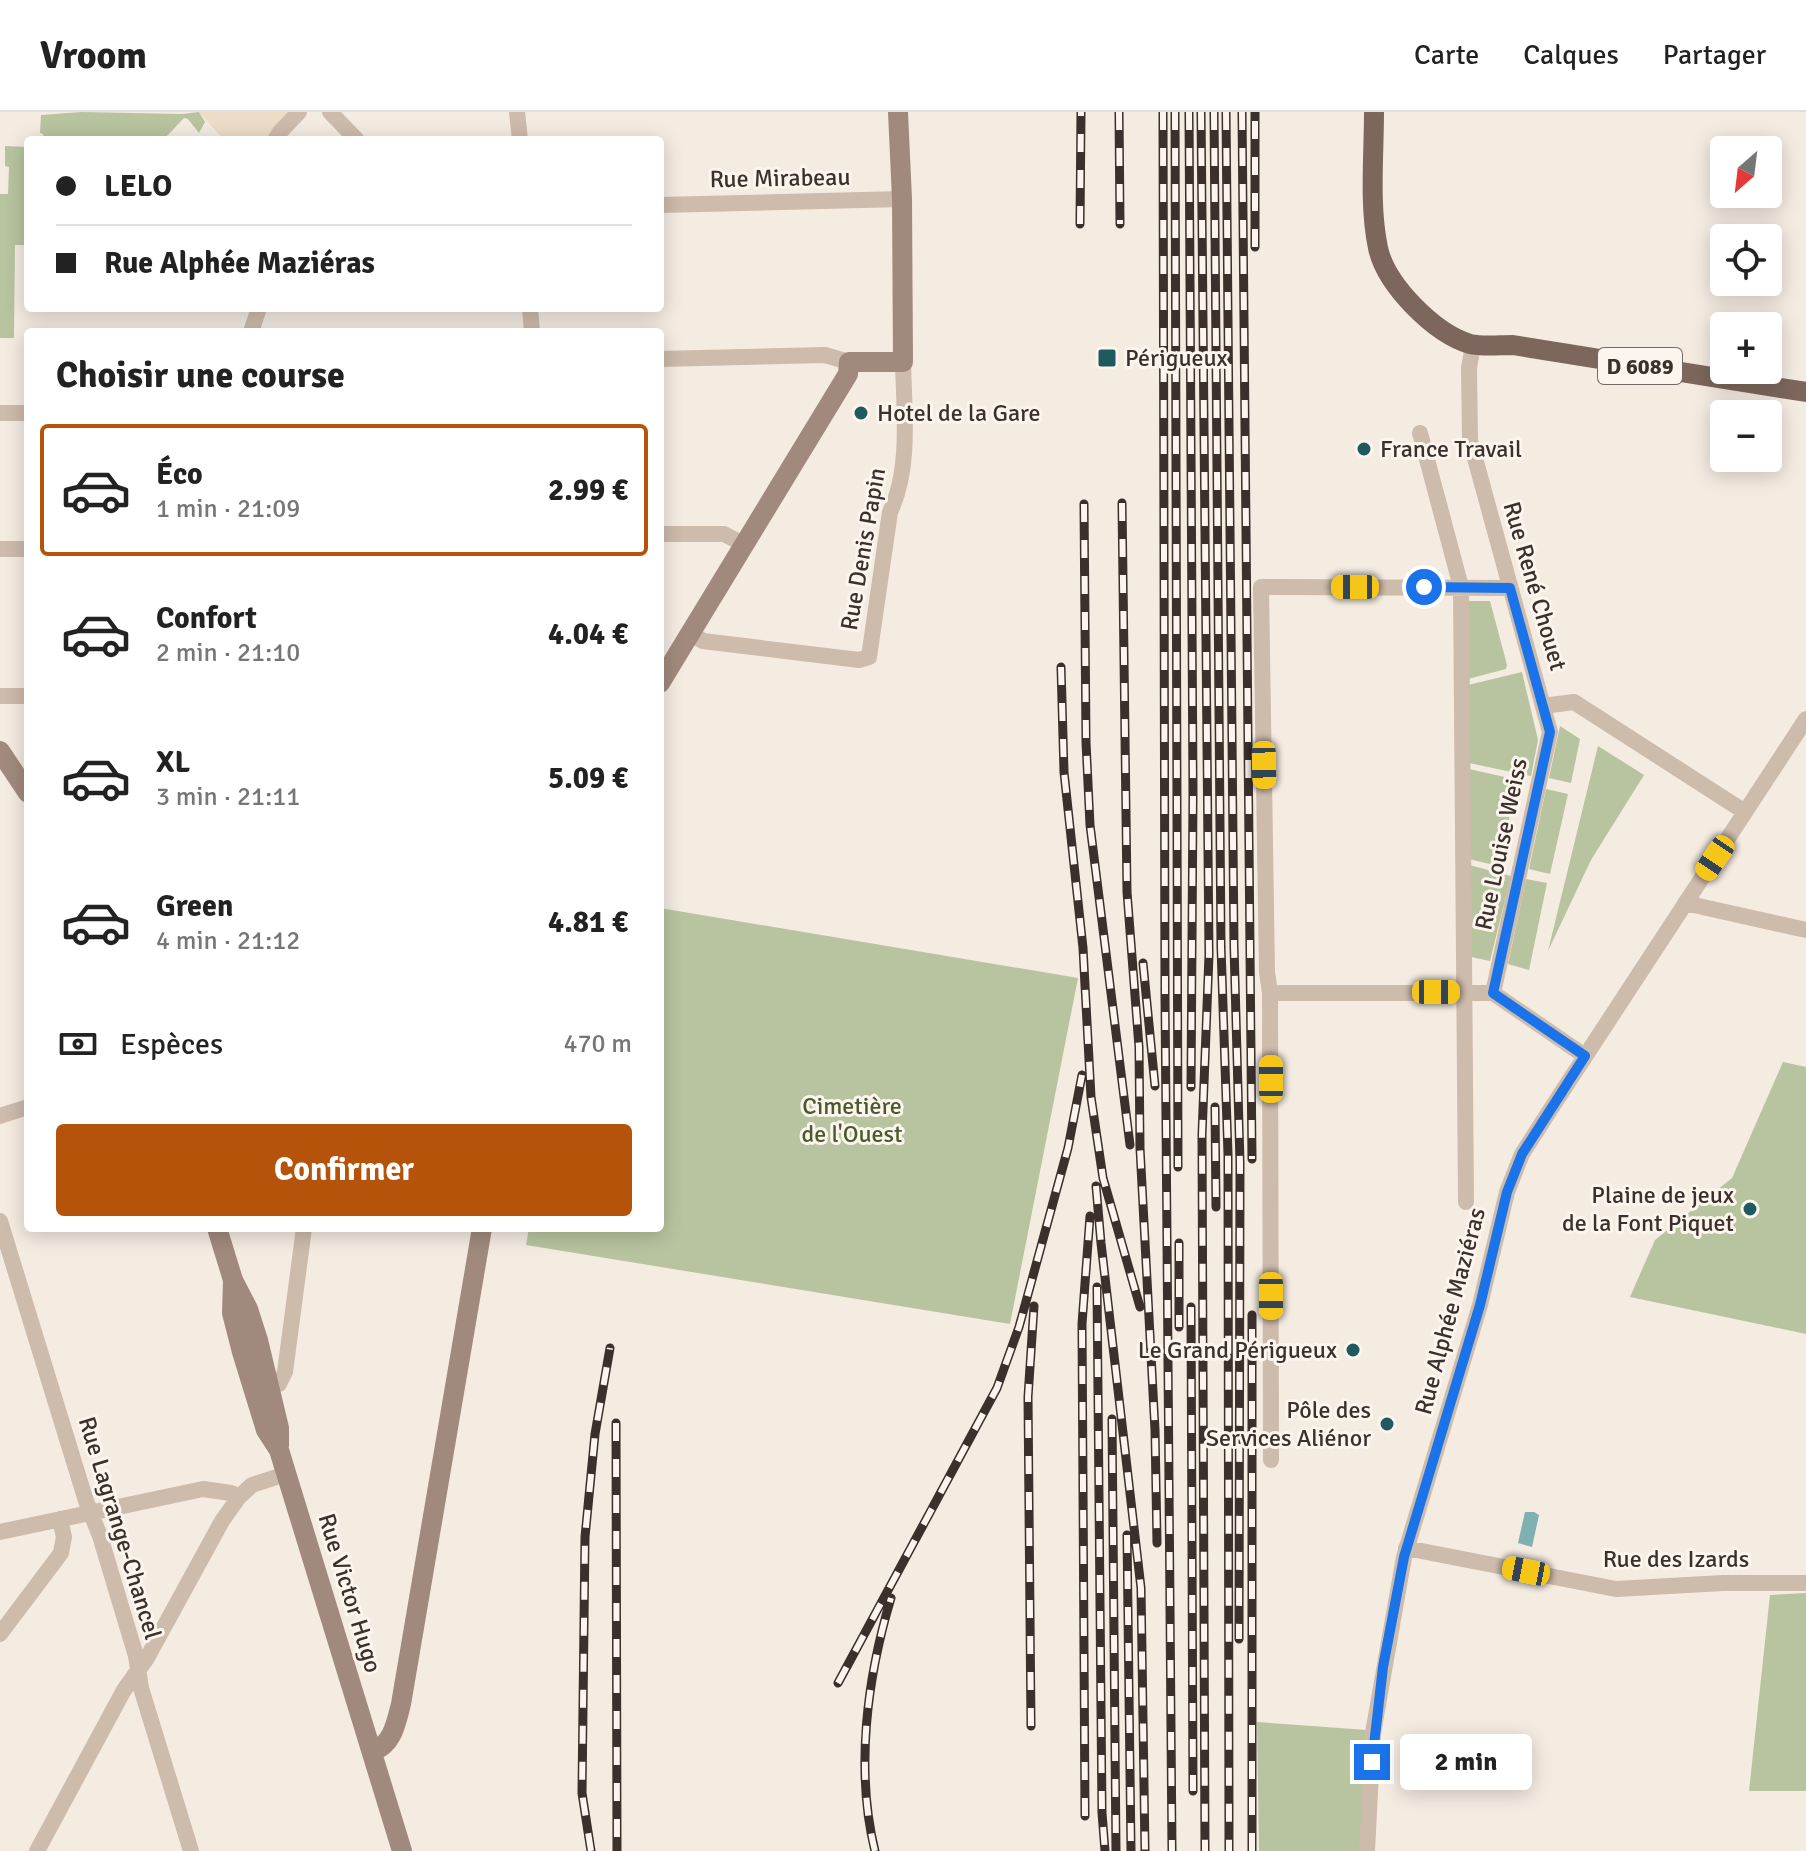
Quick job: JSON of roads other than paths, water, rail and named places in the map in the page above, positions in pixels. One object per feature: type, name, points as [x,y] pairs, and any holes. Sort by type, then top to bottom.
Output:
[{"type":"main road","points":[[1374,112],[1375,226],[1384,267],[1402,294],[1422,313],[1460,340],[1473,345]]},
{"type":"main road","name":"D 6089","points":[[1473,345],[1513,345],[1806,392]]},
{"type":"street","points":[[278,136],[299,112]]},
{"type":"street","points":[[330,112],[353,136]]},
{"type":"street","points":[[517,112],[520,136]]},
{"type":"street","points":[[664,359],[825,355],[849,362],[903,362],[898,112]]},
{"type":"street","name":"Rue Mirabeau","points":[[664,205],[902,199]]},
{"type":"street","name":"Rue René Chouet","points":[[1473,345],[1469,391],[1470,440],[1543,706],[1574,702],[1745,812]]},
{"type":"street","points":[[664,677],[848,374],[849,362]]},
{"type":"street","name":"Rue Denis Papin","points":[[691,634],[703,641],[859,660],[869,657],[890,512],[898,495],[904,405],[903,362]]},
{"type":"street","points":[[0,413],[24,413]]},
{"type":"street","points":[[1420,433],[1461,587],[1466,1202]]},
{"type":"street","points":[[664,534],[724,534],[745,545]]},
{"type":"street","points":[[0,549],[24,549]]},
{"type":"street","points":[[1271,1460],[1270,993],[1267,972],[1261,587],[1510,588]]},
{"type":"street","points":[[0,696],[24,696]]},
{"type":"street","name":"Rue Louise Weiss","points":[[1493,993],[1550,732],[1543,706]]},
{"type":"street","name":"Rue Alphée Maziéras","points":[[1367,1851],[1373,1733],[1406,1548],[1480,1305],[1507,1192],[1522,1154],[1806,719]]},
{"type":"street","points":[[0,751],[24,787]]},
{"type":"street","points":[[0,770],[24,790]]},
{"type":"street","points":[[1685,903],[1806,930]]},
{"type":"street","points":[[1270,993],[1493,993],[1585,1056]]},
{"type":"street","points":[[0,1116],[24,1108]]},
{"type":"street","name":"Rue Lagrange-Chancel","points":[[0,1221],[127,1626],[191,1851]]},
{"type":"street","name":"Rue Victor Hugo","points":[[218,1232],[233,1280],[248,1309],[270,1387],[279,1428],[279,1450],[402,1851]]},
{"type":"street","points":[[250,1379],[257,1387],[270,1387],[283,1379],[303,1232]]},
{"type":"street","points":[[373,1751],[387,1742],[395,1729],[401,1704],[481,1232]]},
{"type":"street","name":"Rue Victor Hugo","points":[[233,1280],[232,1313],[266,1430],[279,1450]]},
{"type":"street","points":[[37,1851],[124,1690],[138,1671],[222,1521],[252,1485],[286,1474]]},
{"type":"street","points":[[0,1532],[203,1489],[239,1497]]},
{"type":"street","points":[[0,1634],[61,1553],[64,1537],[60,1519]]},
{"type":"street","name":"Rue des Izards","points":[[1406,1548],[1616,1589],[1723,1583],[1806,1583]]},
{"type":"water","points":[[1525,1512],[1539,1515],[1532,1547],[1518,1543]]},
{"type":"railway","points":[[1080,224],[1081,112]]},
{"type":"railway","points":[[1119,112],[1120,224]]},
{"type":"railway","points":[[1163,112],[1165,997],[1172,1851]]},
{"type":"railway","points":[[1175,112],[1178,1167]]},
{"type":"railway","points":[[1189,112],[1193,793],[1191,1087]]},
{"type":"railway","points":[[1201,112],[1209,955],[1202,1135],[1205,1851]]},
{"type":"railway","points":[[1214,112],[1221,947],[1228,1154],[1229,1851]]},
{"type":"railway","points":[[1226,112],[1234,946],[1240,1163],[1239,1639]]},
{"type":"railway","points":[[1242,112],[1252,1159]]},
{"type":"railway","points":[[1255,112],[1255,247]]},
{"type":"railway","points":[[1122,503],[1127,892],[1139,1047],[1140,1148],[1155,1430],[1157,1543]]},
{"type":"railway","points":[[1084,504],[1086,742],[1090,825],[1130,1145]]},
{"type":"railway","points":[[1061,667],[1064,772],[1083,948],[1091,1097],[1103,1178],[1140,1307]]},
{"type":"railway","points":[[1143,963],[1155,1086]]},
{"type":"railway","points":[[838,1683],[997,1388],[1019,1327],[1068,1148],[1082,1075]]},
{"type":"railway","points":[[1215,1107],[1216,1207]]},
{"type":"railway","points":[[1096,1186],[1141,1588],[1145,1851]]},
{"type":"railway","points":[[1085,1816],[1082,1324],[1090,1216]]},
{"type":"railway","points":[[1179,1243],[1179,1327]]},
{"type":"railway","points":[[1097,1287],[1102,1813],[1105,1851]]},
{"type":"railway","points":[[1031,1726],[1028,1397],[1034,1306]]},
{"type":"railway","points":[[1191,1307],[1193,1791]]},
{"type":"railway","points":[[1252,1315],[1252,1851]]},
{"type":"railway","points":[[591,1851],[582,1793],[585,1537],[595,1434],[610,1348]]},
{"type":"railway","points":[[1112,1419],[1116,1851]]},
{"type":"railway","points":[[616,1423],[617,1851]]},
{"type":"railway","points":[[1127,1535],[1131,1851]]},
{"type":"railway","points":[[875,1851],[866,1789],[866,1724],[876,1660],[891,1598]]},
{"type":"place","name":"Périgueux","points":[[1107,358]]},
{"type":"place","name":"Hotel de la Gare","points":[[861,413]]},
{"type":"place","name":"France Travail","points":[[1364,449]]},
{"type":"place","name":"Plaine de jeux de la Font Piquet","points":[[1750,1209]]},
{"type":"place","name":"Le Grand Périgueux","points":[[1353,1350]]},
{"type":"place","name":"Pôle des Services Aliénor","points":[[1387,1424]]},
{"type":"park label","name":"Cimetière de l'Ouest","points":[[852,1120]]}]
